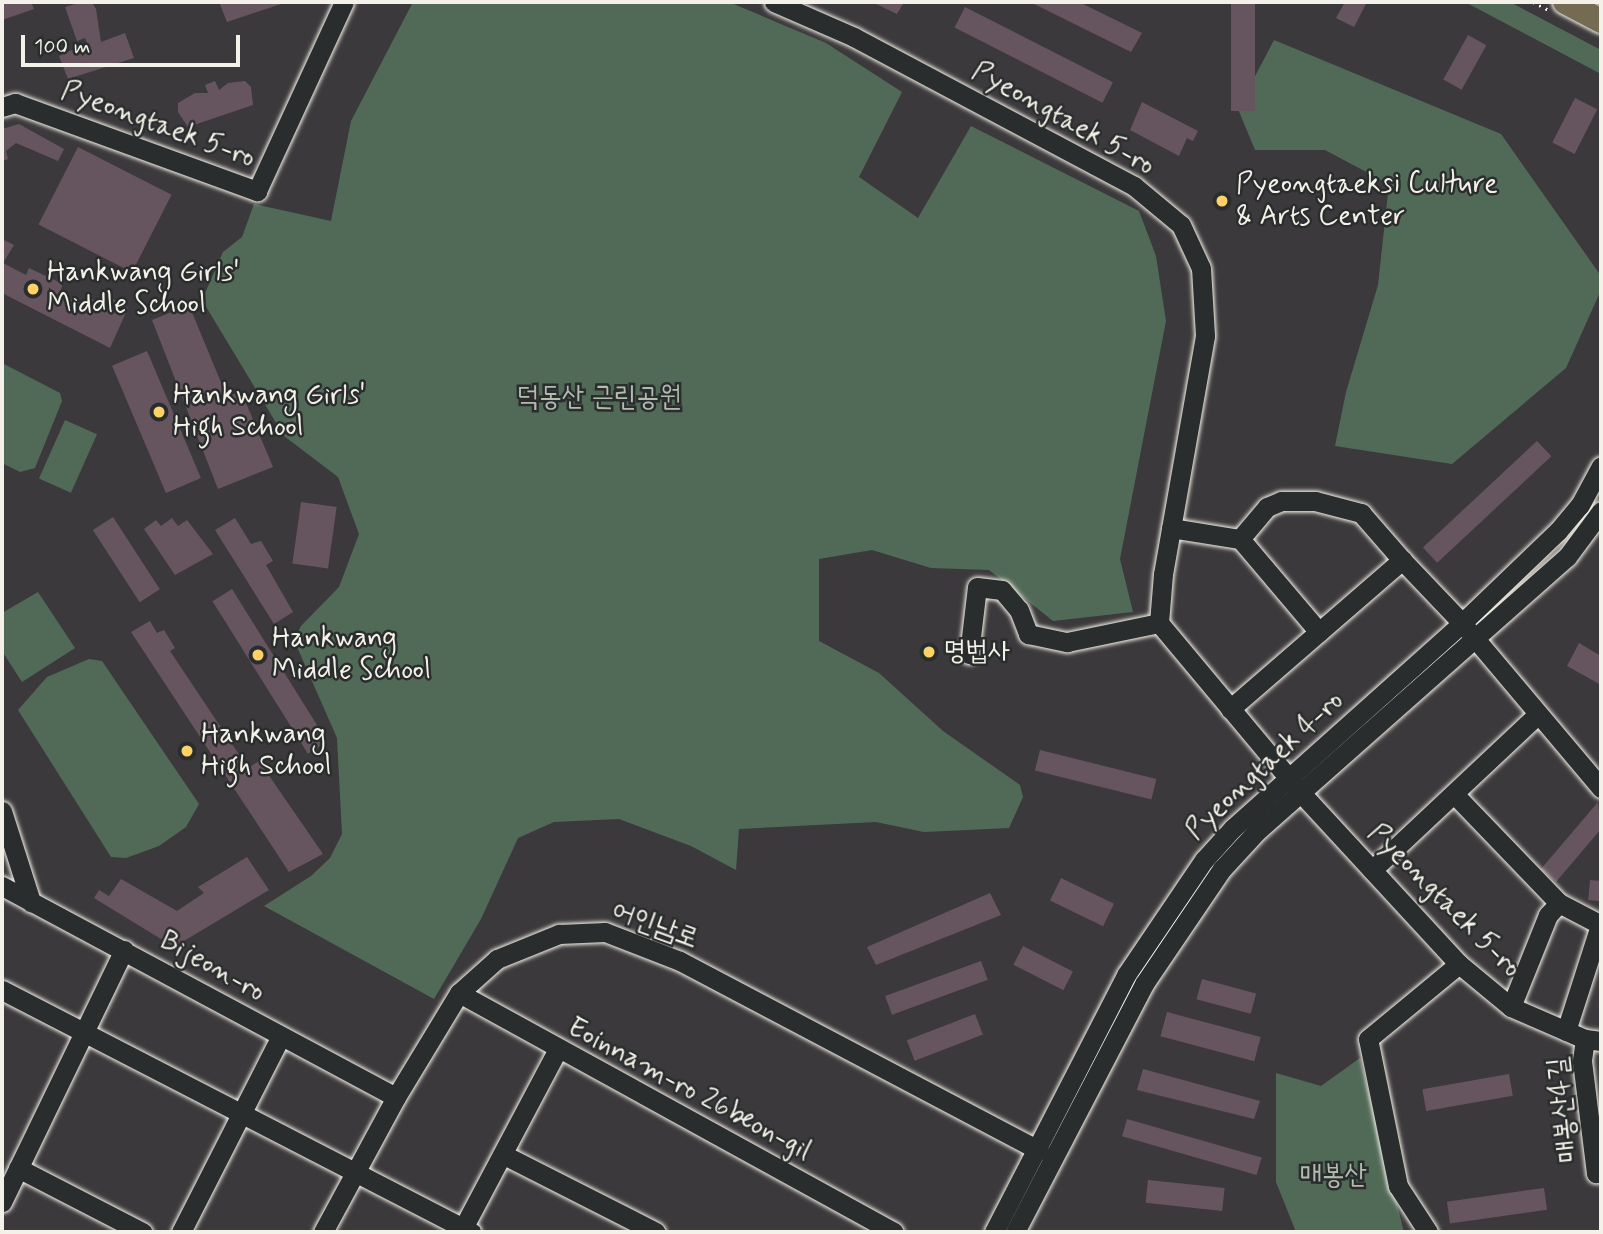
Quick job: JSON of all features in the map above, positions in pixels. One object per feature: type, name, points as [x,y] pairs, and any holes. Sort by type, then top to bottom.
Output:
[{"type":"main road","points":[[1565,2],[1601,21]]},
{"type":"street","name":"Pyeongtaek 5-ro","points":[[2,107],[15,103],[257,191],[344,2]]},
{"type":"street","name":"Pyeongtaek 5-ro","points":[[774,2],[854,37],[1134,186],[1181,225],[1201,268],[1205,336],[1171,527],[1159,623],[1295,786],[1459,964],[1511,1007],[1593,1040]]},
{"type":"street","name":"Pyeongtaek 4-ro","points":[[1016,1232],[1152,973],[1223,869],[1295,786],[1558,531],[1580,505],[1601,466]]},
{"type":"street","points":[[1240,539],[1267,507],[1281,501],[1315,501],[1361,513],[1462,623],[1601,788]]},
{"type":"street","name":"Pyeongtaek 4-ro","points":[[994,1232],[1141,953],[1218,844],[1295,786],[1475,640],[1567,557],[1601,511]]},
{"type":"street","points":[[1171,527],[1240,539],[1318,632]]},
{"type":"street","points":[[1230,709],[1402,560]]},
{"type":"street","points":[[969,654],[977,587],[1002,590],[1018,610],[1028,634],[1067,642],[1159,623]]},
{"type":"street","points":[[1372,870],[1456,796],[1537,715]]},
{"type":"street","points":[[1456,796],[1559,903],[1601,925],[1566,1031]]},
{"type":"street","points":[[2,811],[31,902]]},
{"type":"street","name":"Bijeon-ro","points":[[2,886],[396,1097]]},
{"type":"street","points":[[1511,1007],[1548,915],[1559,903]]},
{"type":"street","name":"어인남로","points":[[323,1232],[396,1097],[459,993],[497,959],[559,934],[605,932],[680,961],[1039,1150]]},
{"type":"street","points":[[2,1202],[124,950]]},
{"type":"street","points":[[1427,1232],[1398,1186],[1368,1040],[1459,964]]},
{"type":"street","points":[[2,990],[242,1116],[355,1171],[465,1231],[557,1051]]},
{"type":"street","name":"Eoinnam-ro 26beon-gil","points":[[459,993],[557,1051],[883,1230]]},
{"type":"street","points":[[181,1232],[281,1036]]},
{"type":"street","name":"매봉산4길","points":[[1593,1040],[1582,1062],[1596,1173],[1601,1172]]},
{"type":"street","points":[[504,1155],[656,1232]]},
{"type":"street","points":[[18,1168],[142,1232]]},
{"type":"green space","name":"덕동산 근린공원","points":[[413,2],[729,2],[826,43],[902,92],[859,177],[918,218],[971,126],[1139,211],[1156,256],[1166,321],[1120,559],[1133,612],[1053,621],[989,570],[931,568],[872,550],[819,559],[819,641],[879,673],[943,731],[1020,785],[1023,797],[1009,828],[924,832],[876,822],[739,829],[736,870],[691,846],[619,819],[554,822],[518,838],[481,919],[434,999],[264,906],[311,876],[330,858],[342,834],[337,738],[294,640],[301,626],[339,587],[359,534],[338,477],[284,436],[202,300],[223,252],[242,237],[254,204],[331,221],[351,121]]},
{"type":"green space","points":[[1465,2],[1510,2],[1601,50],[1601,74]]},
{"type":"green space","points":[[1274,40],[1501,134],[1601,276],[1601,290],[1566,368],[1452,464],[1335,446],[1346,392],[1378,285],[1389,184],[1325,150],[1255,150],[1238,109]]},
{"type":"green space","points":[[2,363],[60,393],[62,401],[35,468],[20,472],[2,463]]},
{"type":"green space","points":[[65,420],[97,434],[71,493],[39,478]]},
{"type":"green space","points":[[38,592],[75,648],[22,682],[2,651],[2,613]]},
{"type":"green space","points":[[89,659],[102,661],[199,804],[186,827],[159,846],[126,858],[111,857],[18,710],[47,677]]},
{"type":"green space","name":"매봉산","points":[[1360,1058],[1404,1232],[1296,1232],[1276,1182],[1276,1073],[1321,1086]]},
{"type":"building","points":[[2,2],[31,2],[34,9],[2,20]]},
{"type":"building","points":[[92,2],[96,9],[101,42],[125,33],[134,58],[68,79],[59,56],[87,43],[85,38],[77,41],[65,7]]},
{"type":"building","points":[[219,2],[287,2],[227,22]]},
{"type":"building","points":[[872,2],[904,2],[897,14]]},
{"type":"building","points":[[1030,2],[1079,2],[1142,33],[1131,52]]},
{"type":"building","points":[[1231,2],[1255,2],[1255,111],[1231,111]]},
{"type":"building","points":[[1345,2],[1367,2],[1354,27],[1336,18]]},
{"type":"building","points":[[965,7],[1113,82],[1102,103],[955,27]]},
{"type":"building","points":[[1468,35],[1486,45],[1462,90],[1443,80]]},
{"type":"building","points":[[215,81],[219,90],[228,83],[245,81],[251,87],[253,105],[188,127],[178,112],[178,103],[195,93],[208,93],[205,85]]},
{"type":"building","points":[[1575,98],[1597,109],[1575,154],[1552,143]]},
{"type":"building","points":[[1142,102],[1198,131],[1193,141],[1187,138],[1179,156],[1130,130]]},
{"type":"building","points":[[19,124],[64,149],[58,161],[16,143],[6,151],[8,159],[2,161],[2,129]]},
{"type":"building","points":[[78,147],[172,195],[132,272],[39,225]]},
{"type":"building","points":[[2,239],[14,245],[3,263],[26,275],[29,268],[63,284],[60,292],[84,304],[88,297],[103,305],[108,296],[128,308],[110,348],[2,293]]},
{"type":"building","points":[[189,305],[227,397],[241,391],[273,467],[218,489],[152,320]]},
{"type":"building","points":[[147,351],[201,478],[166,493],[112,366]]},
{"type":"building","points":[[1537,441],[1551,456],[1437,563],[1423,547]]},
{"type":"building","points":[[301,502],[337,507],[328,568],[292,563]]},
{"type":"building","points":[[113,517],[160,589],[140,602],[93,530]]},
{"type":"building","points":[[172,518],[178,526],[187,520],[213,554],[175,575],[144,529],[156,520],[161,526]]},
{"type":"building","points":[[235,518],[251,544],[261,541],[273,561],[266,565],[293,612],[274,624],[215,530]]},
{"type":"building","points":[[232,589],[327,742],[308,754],[212,601]]},
{"type":"building","points":[[150,621],[157,633],[164,630],[175,648],[170,651],[248,768],[259,761],[323,854],[289,872],[131,632]]},
{"type":"building","points":[[1579,643],[1601,656],[1601,685],[1567,666]]},
{"type":"building","points":[[1040,750],[1156,779],[1151,799],[1035,770]]},
{"type":"building","points":[[1598,802],[1601,829],[1556,882],[1541,869]]},
{"type":"building","points":[[247,857],[269,890],[174,947],[94,898],[99,890],[109,896],[121,879],[177,911],[204,893],[198,887]]},
{"type":"building","points":[[1061,878],[1114,904],[1103,926],[1050,900]]},
{"type":"building","points":[[1590,880],[1601,881],[1599,901],[1588,900]]},
{"type":"building","points":[[990,893],[1001,915],[876,965],[867,947]]},
{"type":"building","points":[[1023,946],[1073,971],[1063,990],[1013,965]]},
{"type":"building","points":[[981,961],[988,980],[892,1015],[885,996]]},
{"type":"building","points":[[1202,979],[1256,993],[1251,1014],[1197,999]]},
{"type":"building","points":[[1167,1012],[1261,1037],[1254,1061],[1161,1036]]},
{"type":"building","points":[[975,1014],[983,1035],[915,1061],[907,1040]]},
{"type":"building","points":[[1143,1069],[1260,1101],[1254,1119],[1137,1090]]},
{"type":"building","points":[[1509,1074],[1513,1096],[1426,1111],[1422,1089]]},
{"type":"building","points":[[1127,1119],[1262,1158],[1257,1175],[1122,1136]]},
{"type":"building","points":[[1148,1180],[1225,1188],[1222,1211],[1146,1203]]},
{"type":"building","points":[[1544,1188],[1547,1210],[1450,1223],[1447,1202]]},
{"type":"place","name":"Pyeongtaeksi Culture & Arts Center","points":[[1222,201]]},
{"type":"place","name":"Hankwang Girls' Middle School","points":[[33,289]]},
{"type":"place","name":"Hankwang Girls' High School","points":[[159,412]]},
{"type":"place","name":"명법사","points":[[929,652]]},
{"type":"place","name":"Hankwang Middle School","points":[[258,655]]},
{"type":"place","name":"Hankwang High School","points":[[187,751]]}]
